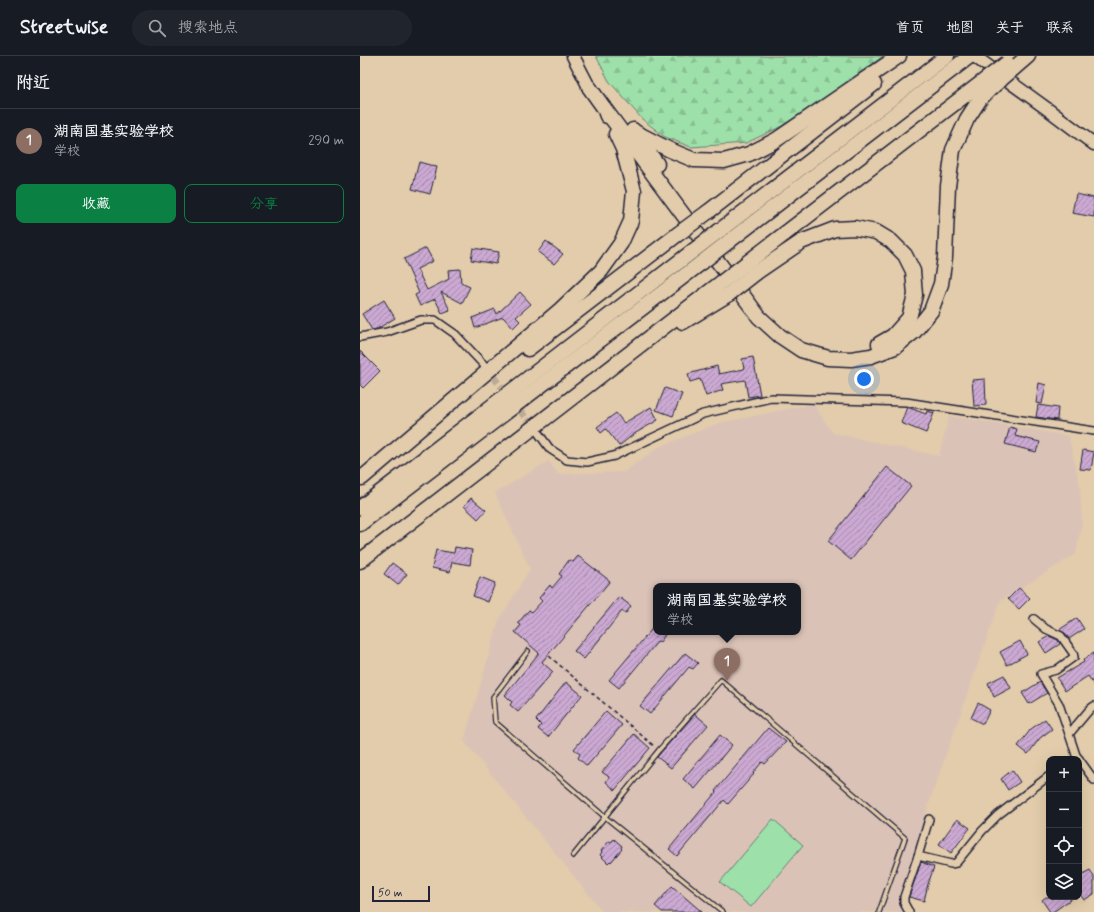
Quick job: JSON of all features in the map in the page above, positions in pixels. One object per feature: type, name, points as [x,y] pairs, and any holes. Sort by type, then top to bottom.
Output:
[{"type":"highway","points":[[633,130],[670,150],[694,160],[724,161],[749,154],[776,140],[899,56]]},
{"type":"highway","points":[[361,479],[509,363],[910,56]]},
{"type":"highway","points":[[360,508],[947,56]]},
{"type":"highway","points":[[360,561],[613,366],[753,267],[988,84],[1012,63],[1028,56]]},
{"type":"highway","points":[[360,524],[964,60]]},
{"type":"highway","points":[[590,86],[604,108],[759,317],[780,336],[801,350],[828,358],[851,359],[871,356],[895,347],[915,331],[932,311],[941,284],[945,257],[948,186],[953,150],[967,119],[988,84]]},
{"type":"highway","points":[[590,86],[633,130],[763,309],[786,330],[804,342],[828,351],[853,353],[873,348],[893,336],[909,318],[915,295],[913,271],[905,255],[891,241],[876,232],[855,228],[834,230],[801,242],[753,267]]},
{"type":"highway","points":[[361,479],[560,310],[601,271],[621,243],[631,221],[634,191],[623,149],[604,108]]},
{"type":"main road","points":[[573,56],[590,86]]},
{"type":"main road","points":[[974,56],[1094,144]]},
{"type":"street","points":[[360,337],[387,332],[421,320],[436,320],[455,334],[484,365]]},
{"type":"street","points":[[539,434],[550,449],[567,460],[587,462],[614,456],[703,414],[771,398],[906,402],[1094,431]]},
{"type":"street","points":[[1034,619],[1046,629],[1061,636],[1073,653],[1074,657],[1056,670],[1042,674],[1059,704],[1075,756]]},
{"type":"street","points":[[1069,734],[1094,706]]},
{"type":"street","points":[[1082,765],[1094,780]]},
{"type":"street","points":[[918,856],[951,864],[956,863],[982,831],[998,815],[1046,778]]},
{"type":"street","points":[[909,912],[904,903],[904,897],[929,819]]},
{"type":"lane","points":[[528,651],[493,697],[495,722],[605,817],[723,912]]},
{"type":"lane","points":[[574,856],[659,750],[721,680],[905,838],[879,912]]},
{"type":"path","points":[[549,656],[659,750]]},
{"type":"shaded area","points":[[813,404],[833,433],[939,456],[949,416],[1069,436],[1080,487],[1082,521],[1076,554],[1000,601],[928,806],[899,901],[906,912],[603,912],[464,741],[499,620],[530,569],[495,493],[549,461],[558,474],[624,472],[659,447],[719,423]]},
{"type":"green space","points":[[596,56],[883,56],[827,97],[780,127],[746,143],[691,147],[665,137],[642,119],[609,81]]},
{"type":"green space","points":[[773,819],[803,845],[751,907],[720,882]]},
{"type":"building","points":[[419,162],[437,167],[430,194],[412,189]]},
{"type":"building","points":[[1076,194],[1094,198],[1094,217],[1072,213]]},
{"type":"building","points":[[546,241],[563,254],[554,264],[538,252]]},
{"type":"building","points":[[426,248],[433,261],[417,269],[427,290],[449,279],[448,270],[460,269],[461,283],[470,287],[462,303],[441,292],[450,310],[442,313],[435,299],[420,306],[415,295],[419,293],[404,259]]},
{"type":"building","points":[[473,248],[499,252],[496,264],[471,260]]},
{"type":"building","points":[[520,292],[531,304],[516,317],[520,321],[513,328],[503,317],[475,328],[472,318],[495,309],[497,314]]},
{"type":"building","points":[[384,300],[395,318],[377,329],[372,330],[362,314]]},
{"type":"building","points":[[360,351],[380,371],[363,388],[360,385]]},
{"type":"building","points":[[753,357],[760,395],[748,397],[745,380],[721,384],[723,390],[706,396],[700,379],[690,382],[688,374],[717,366],[719,374],[744,369],[742,359]]},
{"type":"building","points":[[985,379],[986,405],[974,406],[972,380]]},
{"type":"building","points":[[1039,383],[1046,385],[1042,404],[1036,403]]},
{"type":"building","points":[[665,388],[682,394],[673,416],[656,410]]},
{"type":"building","points":[[1038,405],[1058,408],[1057,420],[1036,417]]},
{"type":"building","points":[[651,407],[658,420],[634,434],[619,446],[606,429],[601,433],[597,427],[616,413],[624,423]]},
{"type":"building","points":[[907,407],[926,414],[927,411],[934,413],[926,433],[901,423]]},
{"type":"building","points":[[1010,427],[1017,429],[1015,436],[1040,442],[1036,452],[1005,444]]},
{"type":"building","points":[[1083,450],[1094,452],[1091,470],[1080,469]]},
{"type":"building","points":[[887,467],[911,486],[851,560],[828,541]]},
{"type":"building","points":[[471,498],[486,510],[478,519],[464,506]]},
{"type":"building","points":[[455,547],[472,550],[470,565],[452,562],[450,572],[432,568],[436,550],[454,553]]},
{"type":"building","points":[[578,556],[610,581],[542,662],[553,672],[518,712],[510,705],[512,702],[505,695],[539,653],[515,632],[521,625],[518,623],[529,610],[532,612],[542,601],[539,598],[550,585],[552,588],[562,576],[559,574],[569,560],[573,562]]},
{"type":"building","points":[[392,563],[407,574],[398,585],[384,574]]},
{"type":"building","points":[[480,577],[495,583],[488,602],[473,596]]},
{"type":"building","points":[[1019,588],[1030,598],[1019,609],[1008,599]]},
{"type":"building","points":[[619,597],[631,606],[626,613],[622,611],[584,659],[574,651]]},
{"type":"building","points":[[1077,618],[1084,629],[1069,639],[1065,633],[1059,630]]},
{"type":"building","points":[[653,628],[653,635],[665,635],[660,642],[658,641],[619,688],[609,680]]},
{"type":"building","points":[[1049,636],[1058,640],[1060,644],[1046,653],[1039,642]]},
{"type":"building","points":[[1020,641],[1027,654],[1007,665],[1000,652]]},
{"type":"building","points":[[685,653],[698,663],[693,669],[689,667],[650,714],[640,706]]},
{"type":"building","points":[[1094,653],[1094,685],[1088,676],[1065,691],[1057,678],[1084,662],[1083,660]]},
{"type":"building","points":[[1004,675],[1011,688],[994,697],[988,683]]},
{"type":"building","points":[[566,682],[582,695],[548,737],[538,729],[541,725],[536,720]]},
{"type":"building","points":[[1040,682],[1047,693],[1029,704],[1022,693]]},
{"type":"building","points":[[978,703],[990,710],[983,724],[971,718]]},
{"type":"building","points":[[606,711],[622,725],[587,766],[578,758],[580,754],[574,749]]},
{"type":"building","points":[[695,714],[708,725],[671,768],[657,757]]},
{"type":"building","points":[[1045,719],[1052,729],[1040,738],[1028,754],[1018,746],[1031,729]]},
{"type":"building","points":[[768,728],[786,742],[765,764],[762,762],[753,773],[754,774],[728,804],[724,800],[677,856],[669,849]]},
{"type":"building","points":[[634,734],[650,748],[615,790],[606,782],[609,777],[602,772]]},
{"type":"building","points":[[720,735],[732,745],[695,789],[683,779]]},
{"type":"building","points":[[1012,770],[1020,782],[1008,790],[1001,779]]},
{"type":"building","points":[[957,819],[970,828],[951,853],[939,844]]},
{"type":"building","points":[[614,839],[622,846],[622,849],[611,862],[610,861],[608,863],[600,855],[602,852],[601,851],[609,841],[611,842]]},
{"type":"building","points":[[921,862],[934,867],[924,901],[909,897]]},
{"type":"building","points":[[1090,870],[1094,877],[1094,894],[1084,900],[1082,897],[1082,874]]},
{"type":"building","points":[[672,886],[702,912],[662,912],[655,906]]},
{"type":"building","points":[[1046,897],[1046,900],[1070,900],[1053,912],[1050,912],[1042,900]]},
{"type":"tunnel","points":[[487,369],[508,395]]},
{"type":"tunnel","points":[[514,403],[534,428]]},
{"type":"place","name":"湖南国基实验学校","points":[[727,681]]}]
